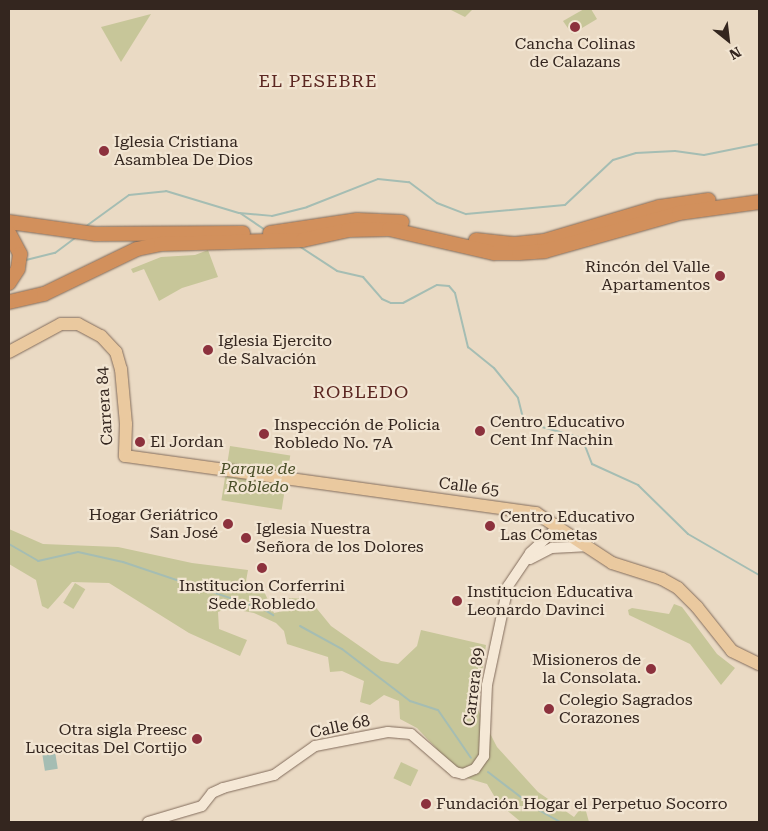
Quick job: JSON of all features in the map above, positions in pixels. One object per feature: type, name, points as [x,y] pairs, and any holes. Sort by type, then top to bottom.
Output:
[{"type":"highway","points":[[9,302],[58,288],[148,245],[285,235],[381,219],[491,243],[520,244],[544,241],[676,203],[759,194]]},
{"type":"highway","points":[[9,222],[116,234],[245,233],[285,235],[303,240],[348,230],[389,229],[494,253],[518,254],[554,249],[679,212],[759,202]]},
{"type":"highway","points":[[9,233],[18,247],[20,262],[9,283]]},
{"type":"highway","points":[[9,296],[58,288]]},
{"type":"main road","name":"Carrera 84","points":[[9,352],[52,327],[67,323],[96,332],[117,355],[126,424],[124,456]]},
{"type":"main road","name":"Calle 65","points":[[124,456],[536,513],[556,529],[617,565],[662,579],[678,588],[697,607],[732,651],[759,664]]},
{"type":"street","name":"Carrera 89","points":[[438,761],[459,774],[471,771],[483,760],[485,699],[490,664],[508,586],[519,567],[556,529]]},
{"type":"street","points":[[519,567],[552,548],[585,546]]},
{"type":"street","name":"Calle 68","points":[[148,822],[202,806],[218,790],[274,775],[315,746],[388,732],[411,734],[438,761]]},
{"type":"green space","points":[[449,9],[473,9],[465,17]]},
{"type":"green space","name":"Cancha Colinas de Calazans","points":[[584,9],[591,9],[597,19],[572,34],[563,21]]},
{"type":"green space","points":[[151,14],[121,62],[101,27]]},
{"type":"green space","points":[[208,250],[218,277],[182,288],[159,301],[144,269],[133,273],[131,269],[161,257],[195,255]]},
{"type":"green space","name":"Parque de Robledo","points":[[230,446],[290,456],[282,510],[221,500]]},
{"type":"green space","points":[[9,529],[43,544],[118,547],[192,563],[248,570],[246,581],[261,585],[274,613],[292,609],[289,598],[309,599],[331,626],[381,661],[398,664],[417,646],[421,630],[486,645],[477,708],[497,747],[538,792],[574,817],[584,804],[589,822],[521,822],[499,804],[487,784],[446,772],[436,748],[417,728],[400,719],[399,701],[384,695],[370,705],[360,702],[364,681],[342,671],[330,672],[328,657],[287,644],[284,631],[276,623],[254,613],[228,608],[218,612],[219,629],[247,640],[240,656],[189,633],[109,583],[72,582],[48,609],[42,606],[36,580],[9,564]]},
{"type":"green space","points":[[75,583],[85,589],[73,609],[63,603]]},
{"type":"green space","points":[[674,604],[682,607],[717,654],[735,668],[721,685],[690,644],[629,615],[628,610],[632,608],[669,614]]},
{"type":"green space","points":[[401,762],[418,770],[411,786],[393,778]]},
{"type":"shaded area","points":[[54,745],[58,769],[45,771],[41,747]]},
{"type":"waterway","points":[[85,227],[129,195],[166,191],[239,213],[272,216],[307,207],[378,179],[409,182],[437,203],[466,214],[565,205],[613,160],[636,153],[675,151],[704,155],[759,144]]},
{"type":"waterway","points":[[240,213],[265,230]]},
{"type":"waterway","points":[[26,260],[55,253],[75,238]]},
{"type":"waterway","points":[[299,246],[337,271],[363,277],[382,299],[391,303],[403,303],[437,285],[449,286],[455,293],[468,347],[494,368],[518,398],[524,422],[582,438],[592,464],[638,485],[688,534],[759,575]]},
{"type":"waterway","points":[[9,544],[38,561],[78,552],[123,562],[263,609],[273,615]]},
{"type":"waterway","points":[[300,626],[342,649],[410,701],[438,710],[471,758]]},
{"type":"waterway","points":[[488,772],[535,808],[560,822]]},
{"type":"place","name":"Cancha Colinas de Calazans","points":[[575,27]]},
{"type":"place","name":"Iglesia Cristiana Asamblea De Dios","points":[[104,151]]},
{"type":"place","name":"Rincón del Valle Apartamentos","points":[[720,276]]},
{"type":"place","name":"Iglesia Ejercito de Salvación","points":[[208,350]]},
{"type":"place","name":"Centro Educativo Cent Inf Nachin","points":[[480,431]]},
{"type":"place","name":"Inspección de Policia Robledo No. 7A","points":[[264,434]]},
{"type":"place","name":"El Jordan","points":[[140,442]]},
{"type":"place","name":"Hogar Geriátrico San José","points":[[228,524]]},
{"type":"place","name":"Centro Educativo Las Cometas","points":[[490,526]]},
{"type":"place","name":"Iglesia Nuestra Señora de los Dolores","points":[[246,538]]},
{"type":"place","name":"Institucion Corferrini Sede Robledo","points":[[262,568]]},
{"type":"place","name":"Institucion Educativa Leonardo Davinci","points":[[457,601]]},
{"type":"place","name":"Misioneros de la Consolata.","points":[[651,669]]},
{"type":"place","name":"Colegio Sagrados Corazones","points":[[549,709]]},
{"type":"place","name":"Otra sigla Preesc Lucecitas Del Cortijo","points":[[197,739]]},
{"type":"place","name":"Fundación Hogar el Perpetuo Socorro","points":[[426,804]]},
{"type":"district","name":"EL PESEBRE","points":[[318,81]]},
{"type":"district","name":"ROBLEDO","points":[[361,392]]}]
